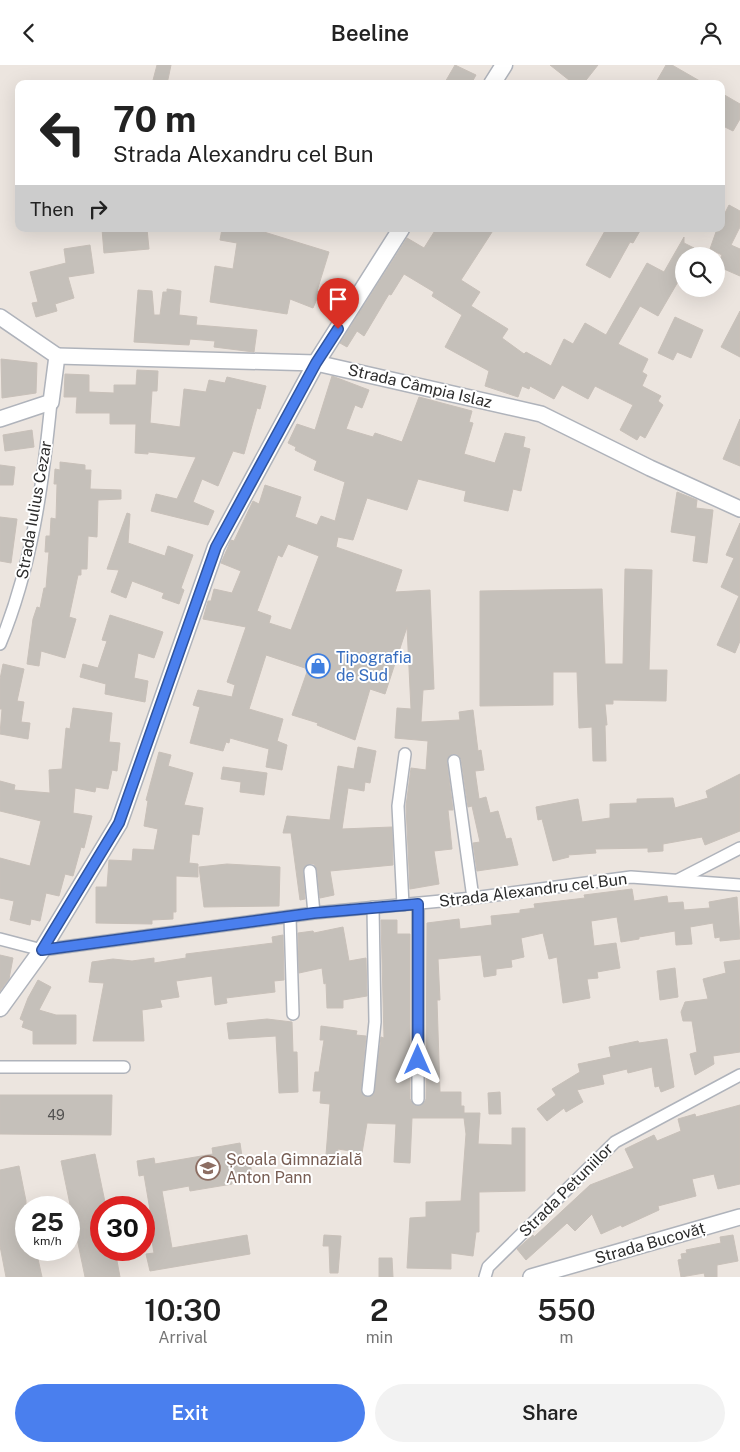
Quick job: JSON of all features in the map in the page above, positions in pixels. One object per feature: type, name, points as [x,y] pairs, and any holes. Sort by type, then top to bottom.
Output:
[{"type":"main road","points":[[495,80],[504,65]]},
{"type":"main road","points":[[0,1008],[42,950],[119,823],[216,547],[316,363],[399,232]]},
{"type":"street","points":[[0,317],[57,356],[50,402],[0,419]]},
{"type":"street","name":"Strada Câmpia Islaz","points":[[57,356],[316,363],[541,414],[650,468],[740,509]]},
{"type":"street","name":"Strada Iulius Cezar","points":[[0,644],[14,611],[25,575],[34,527],[50,402]]},
{"type":"street","points":[[403,905],[398,807],[405,754]]},
{"type":"street","points":[[454,761],[473,898]]},
{"type":"street","points":[[678,881],[740,848]]},
{"type":"street","points":[[310,871],[314,913]]},
{"type":"street","name":"Strada Alexandru cel Bun","points":[[0,939],[42,950],[314,913],[473,898],[631,877],[740,885]]},
{"type":"street","points":[[418,904],[418,1099]]},
{"type":"street","points":[[368,1090],[375,1023],[373,907]]},
{"type":"street","points":[[290,917],[293,1014]]},
{"type":"street","points":[[0,1067],[124,1067]]},
{"type":"street","name":"Strada Petuniilor","points":[[485,1277],[488,1267],[615,1141],[740,1075]]},
{"type":"street","name":"Strada Bucovăț","points":[[531,1277],[740,1217]]},
{"type":"building","points":[[157,65],[171,65],[168,80],[153,80]]},
{"type":"building","points":[[455,65],[476,75],[473,80],[446,80]]},
{"type":"building","points":[[550,65],[598,65],[586,80],[569,80]]},
{"type":"building","points":[[666,65],[672,65],[698,80],[657,80]]},
{"type":"building","points":[[725,95],[740,104],[740,119],[733,131],[725,127]]},
{"type":"building","points":[[729,205],[740,211],[740,227],[731,245],[740,249],[740,276],[725,269],[725,247],[711,247],[716,232],[725,232],[725,213]]},
{"type":"building","points":[[102,232],[147,232],[149,249],[104,253]]},
{"type":"building","points":[[221,232],[264,232],[329,252],[317,291],[320,292],[313,308],[290,299],[287,314],[210,302],[215,266],[233,269],[237,243],[220,240]]},
{"type":"building","points":[[434,232],[492,232],[461,280],[480,292],[471,306],[508,329],[502,338],[524,354],[526,352],[551,366],[564,339],[573,344],[585,323],[606,335],[647,263],[664,272],[675,253],[675,287],[658,316],[640,306],[618,344],[648,359],[642,372],[647,375],[642,386],[661,396],[658,401],[663,405],[645,438],[640,435],[637,440],[620,430],[633,405],[595,386],[588,399],[562,385],[554,399],[530,386],[529,389],[522,386],[518,397],[485,386],[489,371],[445,347],[462,315],[432,296],[434,292],[404,274],[391,295],[389,294],[364,336],[357,331],[347,347],[340,343],[407,238],[424,248]]},
{"type":"building","points":[[604,232],[639,232],[633,243],[630,242],[610,278],[586,265]]},
{"type":"building","points":[[684,237],[684,243],[692,247],[678,247]]},
{"type":"building","points":[[90,245],[94,273],[68,277],[74,298],[55,304],[57,311],[36,317],[32,303],[38,302],[30,272],[66,263],[64,249]]},
{"type":"building","points":[[167,289],[181,291],[179,315],[197,317],[196,325],[257,330],[254,352],[214,347],[215,341],[190,339],[189,345],[134,342],[138,290],[152,291],[154,315],[160,315],[163,292],[167,292]]},
{"type":"building","points":[[740,311],[740,357],[721,347]]},
{"type":"building","points":[[675,317],[703,330],[691,358],[677,352],[673,360],[658,353]]},
{"type":"building","points":[[1,359],[37,363],[36,393],[2,398]]},
{"type":"building","points":[[137,370],[158,371],[157,391],[152,391],[150,423],[180,427],[184,389],[206,392],[209,380],[225,383],[227,377],[266,386],[260,409],[257,408],[244,454],[233,451],[218,486],[202,479],[193,502],[214,511],[208,525],[151,511],[156,494],[177,499],[196,457],[148,452],[148,454],[135,453],[136,424],[110,424],[110,413],[76,413],[77,397],[64,397],[65,374],[89,375],[89,392],[114,393],[114,385],[136,385]]},
{"type":"building","points":[[332,376],[369,390],[362,408],[355,405],[346,429],[373,437],[375,433],[402,442],[419,397],[472,411],[469,422],[473,423],[464,454],[495,463],[505,433],[525,437],[523,447],[530,449],[521,491],[513,489],[508,511],[464,501],[466,491],[418,479],[407,510],[367,498],[353,540],[338,537],[336,547],[402,570],[395,592],[430,590],[434,689],[423,690],[421,722],[460,720],[459,712],[473,710],[478,751],[481,750],[484,770],[475,771],[479,799],[486,797],[490,813],[498,811],[506,839],[511,838],[518,865],[477,871],[473,843],[480,842],[472,806],[468,807],[461,759],[457,754],[452,754],[447,762],[453,810],[448,810],[452,849],[434,851],[439,884],[410,889],[406,806],[411,768],[426,770],[428,741],[395,738],[397,708],[411,709],[407,627],[385,694],[370,689],[355,740],[317,725],[318,723],[292,715],[308,669],[266,655],[249,709],[283,719],[277,741],[287,745],[282,770],[266,767],[269,749],[230,738],[229,743],[226,742],[223,751],[190,743],[200,707],[193,705],[198,690],[232,697],[235,685],[227,682],[246,627],[203,619],[208,601],[211,601],[214,589],[232,593],[241,571],[221,563],[231,540],[234,541],[253,501],[259,504],[265,485],[301,497],[295,517],[317,525],[321,516],[335,521],[345,482],[314,470],[317,461],[295,450],[296,447],[288,443],[297,424],[315,430]],"holes":[[[288,544],[319,556],[291,630],[269,623],[271,616],[257,611],[278,555],[282,557]]]},
{"type":"building","points":[[740,419],[740,466],[723,459]]},
{"type":"building","points":[[32,430],[34,447],[5,451],[3,435]]},
{"type":"building","points":[[60,462],[85,465],[85,470],[91,470],[90,489],[121,490],[121,499],[98,500],[97,537],[88,536],[87,569],[81,569],[81,575],[78,575],[69,617],[76,619],[65,658],[41,651],[39,666],[27,664],[33,619],[37,607],[40,608],[44,588],[46,588],[49,552],[45,552],[46,536],[50,536],[51,518],[56,519],[57,484],[54,484],[55,469],[60,470]]},
{"type":"building","points":[[0,465],[15,467],[13,485],[0,485]]},
{"type":"building","points":[[677,492],[697,500],[696,508],[713,510],[707,563],[693,561],[696,536],[671,532]]},
{"type":"building","points":[[127,513],[130,514],[128,543],[165,556],[168,546],[193,555],[181,588],[184,590],[179,604],[162,598],[164,593],[132,581],[126,598],[111,592],[119,570],[107,569]]},
{"type":"building","points":[[0,517],[17,519],[11,563],[0,561]]},
{"type":"building","points":[[740,523],[740,641],[735,653],[717,645],[739,596],[721,587],[734,558],[726,555]]},
{"type":"building","points":[[625,569],[652,570],[649,670],[667,670],[666,701],[613,700],[613,704],[605,704],[607,725],[605,725],[606,761],[593,761],[592,727],[579,728],[577,672],[553,672],[553,705],[480,706],[480,591],[602,589],[605,664],[623,664]]},
{"type":"building","points":[[110,615],[163,632],[154,658],[138,653],[134,678],[148,681],[145,702],[105,694],[106,684],[80,677],[83,664],[98,668],[107,641],[102,640]]},
{"type":"building","points":[[3,664],[24,669],[17,701],[24,702],[21,722],[30,723],[28,739],[0,734],[2,709],[0,709],[0,679]]},
{"type":"building","points":[[73,708],[112,713],[109,742],[120,743],[117,771],[112,770],[108,789],[96,787],[95,792],[75,788],[73,813],[92,816],[84,848],[81,847],[73,876],[65,874],[59,896],[46,893],[40,921],[31,919],[30,925],[10,920],[14,901],[0,898],[0,858],[30,866],[41,821],[0,811],[0,781],[15,785],[14,790],[50,793],[49,770],[62,769],[66,728],[70,729]]},
{"type":"building","points":[[358,747],[376,751],[370,783],[365,782],[364,791],[348,788],[342,829],[392,827],[393,865],[330,871],[334,895],[320,898],[317,870],[314,864],[309,864],[303,871],[305,899],[300,900],[291,833],[283,833],[287,816],[330,820],[338,766],[354,769]]},
{"type":"building","points":[[159,752],[171,755],[168,766],[193,773],[184,805],[203,808],[199,835],[192,834],[189,863],[198,864],[198,877],[176,876],[176,912],[173,912],[173,919],[152,920],[152,924],[96,923],[96,887],[107,887],[109,860],[132,861],[133,849],[154,850],[158,829],[144,826],[148,801],[146,800]]},
{"type":"building","points":[[223,767],[267,773],[264,795],[240,792],[241,782],[221,779]]},
{"type":"building","points":[[740,774],[740,831],[705,845],[702,837],[663,844],[663,851],[648,852],[648,848],[595,849],[596,853],[568,855],[569,857],[553,861],[542,819],[538,820],[536,807],[578,799],[582,822],[610,818],[610,804],[637,803],[637,799],[673,798],[675,808],[708,798],[706,791]]},
{"type":"building","points":[[227,864],[280,867],[279,906],[204,907],[199,867]]},
{"type":"building","points":[[632,889],[634,901],[667,896],[668,903],[683,902],[684,910],[710,908],[709,902],[737,897],[740,939],[720,941],[720,937],[715,938],[713,923],[690,927],[692,944],[676,945],[675,931],[621,942],[617,917],[591,921],[594,946],[616,943],[620,968],[597,972],[598,978],[587,979],[590,998],[563,1003],[557,957],[549,959],[543,933],[521,938],[524,957],[511,960],[512,967],[496,969],[496,975],[484,977],[481,955],[438,959],[440,1000],[437,1000],[440,1092],[461,1092],[461,1106],[464,1106],[464,1113],[480,1113],[478,1144],[512,1145],[512,1128],[525,1128],[525,1191],[479,1192],[479,1232],[476,1232],[473,1256],[451,1253],[451,1269],[407,1268],[410,1218],[426,1217],[426,1202],[461,1201],[466,1134],[464,1118],[412,1118],[410,1163],[394,1162],[396,1124],[367,1123],[362,1153],[338,1149],[337,1157],[326,1155],[330,1104],[320,1103],[321,1091],[313,1091],[315,1072],[319,1072],[324,1040],[320,1040],[321,1026],[357,1031],[356,1035],[366,1036],[361,1090],[367,1097],[374,1094],[381,1037],[384,1038],[381,920],[397,920],[397,934],[410,934],[410,1099],[414,1105],[418,1106],[424,1103],[426,1099],[427,923],[459,919],[460,929],[492,925],[491,916],[520,913],[520,910],[535,908],[534,904],[585,898],[584,895]]},
{"type":"building","points":[[343,927],[349,961],[366,958],[367,996],[343,1000],[343,1008],[327,1008],[326,983],[324,984],[322,968],[299,973],[298,933],[313,931],[314,933]]},
{"type":"building","points":[[283,935],[284,980],[274,981],[275,992],[226,998],[227,1003],[215,1005],[212,976],[176,981],[179,997],[160,1000],[162,1007],[142,1010],[144,1041],[93,1041],[104,983],[89,982],[92,962],[113,959],[132,961],[154,958],[154,963],[186,958],[186,954],[273,943],[272,937]]},
{"type":"building","points":[[0,955],[13,958],[9,979],[0,991]]},
{"type":"building","points":[[740,960],[740,1052],[713,1056],[714,1064],[695,1075],[690,1054],[697,1052],[692,1021],[683,1021],[681,1012],[685,1002],[708,999],[703,979],[726,973],[724,962]]},
{"type":"building","points":[[675,968],[678,997],[660,1000],[657,971]]},
{"type":"building","points":[[38,980],[51,987],[39,1010],[56,1015],[76,1015],[76,1044],[33,1044],[33,1031],[22,1027],[24,1021],[20,1019],[28,998]]},
{"type":"building","points":[[267,1019],[292,1022],[293,1052],[297,1052],[298,1092],[279,1093],[276,1036],[229,1039],[227,1023]]},
{"type":"building","points":[[667,1039],[674,1087],[661,1092],[659,1086],[655,1087],[652,1067],[628,1073],[627,1069],[602,1075],[604,1084],[577,1090],[583,1102],[566,1112],[564,1108],[547,1121],[537,1109],[556,1095],[552,1089],[580,1072],[578,1064],[611,1057],[609,1047],[638,1041],[639,1043]]},
{"type":"building","points":[[500,1092],[501,1114],[489,1114],[488,1093]]},
{"type":"building","points":[[0,1095],[112,1095],[111,1135],[0,1134]]},
{"type":"building","points":[[740,1105],[740,1184],[718,1189],[714,1174],[692,1179],[696,1196],[658,1206],[659,1210],[622,1227],[621,1225],[601,1234],[592,1214],[575,1231],[567,1223],[526,1260],[517,1249],[533,1235],[534,1237],[590,1185],[634,1168],[625,1149],[654,1135],[657,1141],[681,1131],[678,1119],[695,1114],[696,1117]]},
{"type":"building","points":[[240,1143],[243,1163],[250,1162],[252,1175],[231,1179],[232,1184],[190,1191],[189,1186],[162,1191],[172,1248],[247,1235],[250,1254],[150,1271],[148,1261],[155,1261],[155,1196],[148,1196],[144,1175],[139,1176],[137,1161],[154,1158],[155,1164],[213,1154],[212,1148]]},
{"type":"building","points":[[95,1154],[104,1196],[90,1196],[90,1261],[117,1261],[120,1277],[85,1277],[80,1253],[80,1196],[68,1196],[61,1161]]},
{"type":"building","points":[[19,1166],[25,1196],[15,1196],[15,1261],[38,1261],[42,1277],[6,1277],[0,1246],[0,1170]]},
{"type":"building","points":[[324,1235],[341,1236],[338,1273],[330,1273],[329,1246],[323,1246]]},
{"type":"building","points":[[733,1235],[738,1261],[717,1265],[717,1277],[705,1277],[704,1273],[681,1277],[678,1260],[682,1259],[681,1254],[687,1253],[686,1250],[721,1243],[720,1237]]},
{"type":"building","points":[[379,1258],[392,1258],[393,1277],[379,1277]]},
{"type":"place","name":"Tipografia de Sud","points":[[318,666]]},
{"type":"place","name":"Școala Gimnazială Anton Pann","points":[[208,1168]]},
{"type":"route","points":[[338,329],[316,363],[216,547],[119,823],[42,950],[314,913],[418,904],[418,1060]]}]
